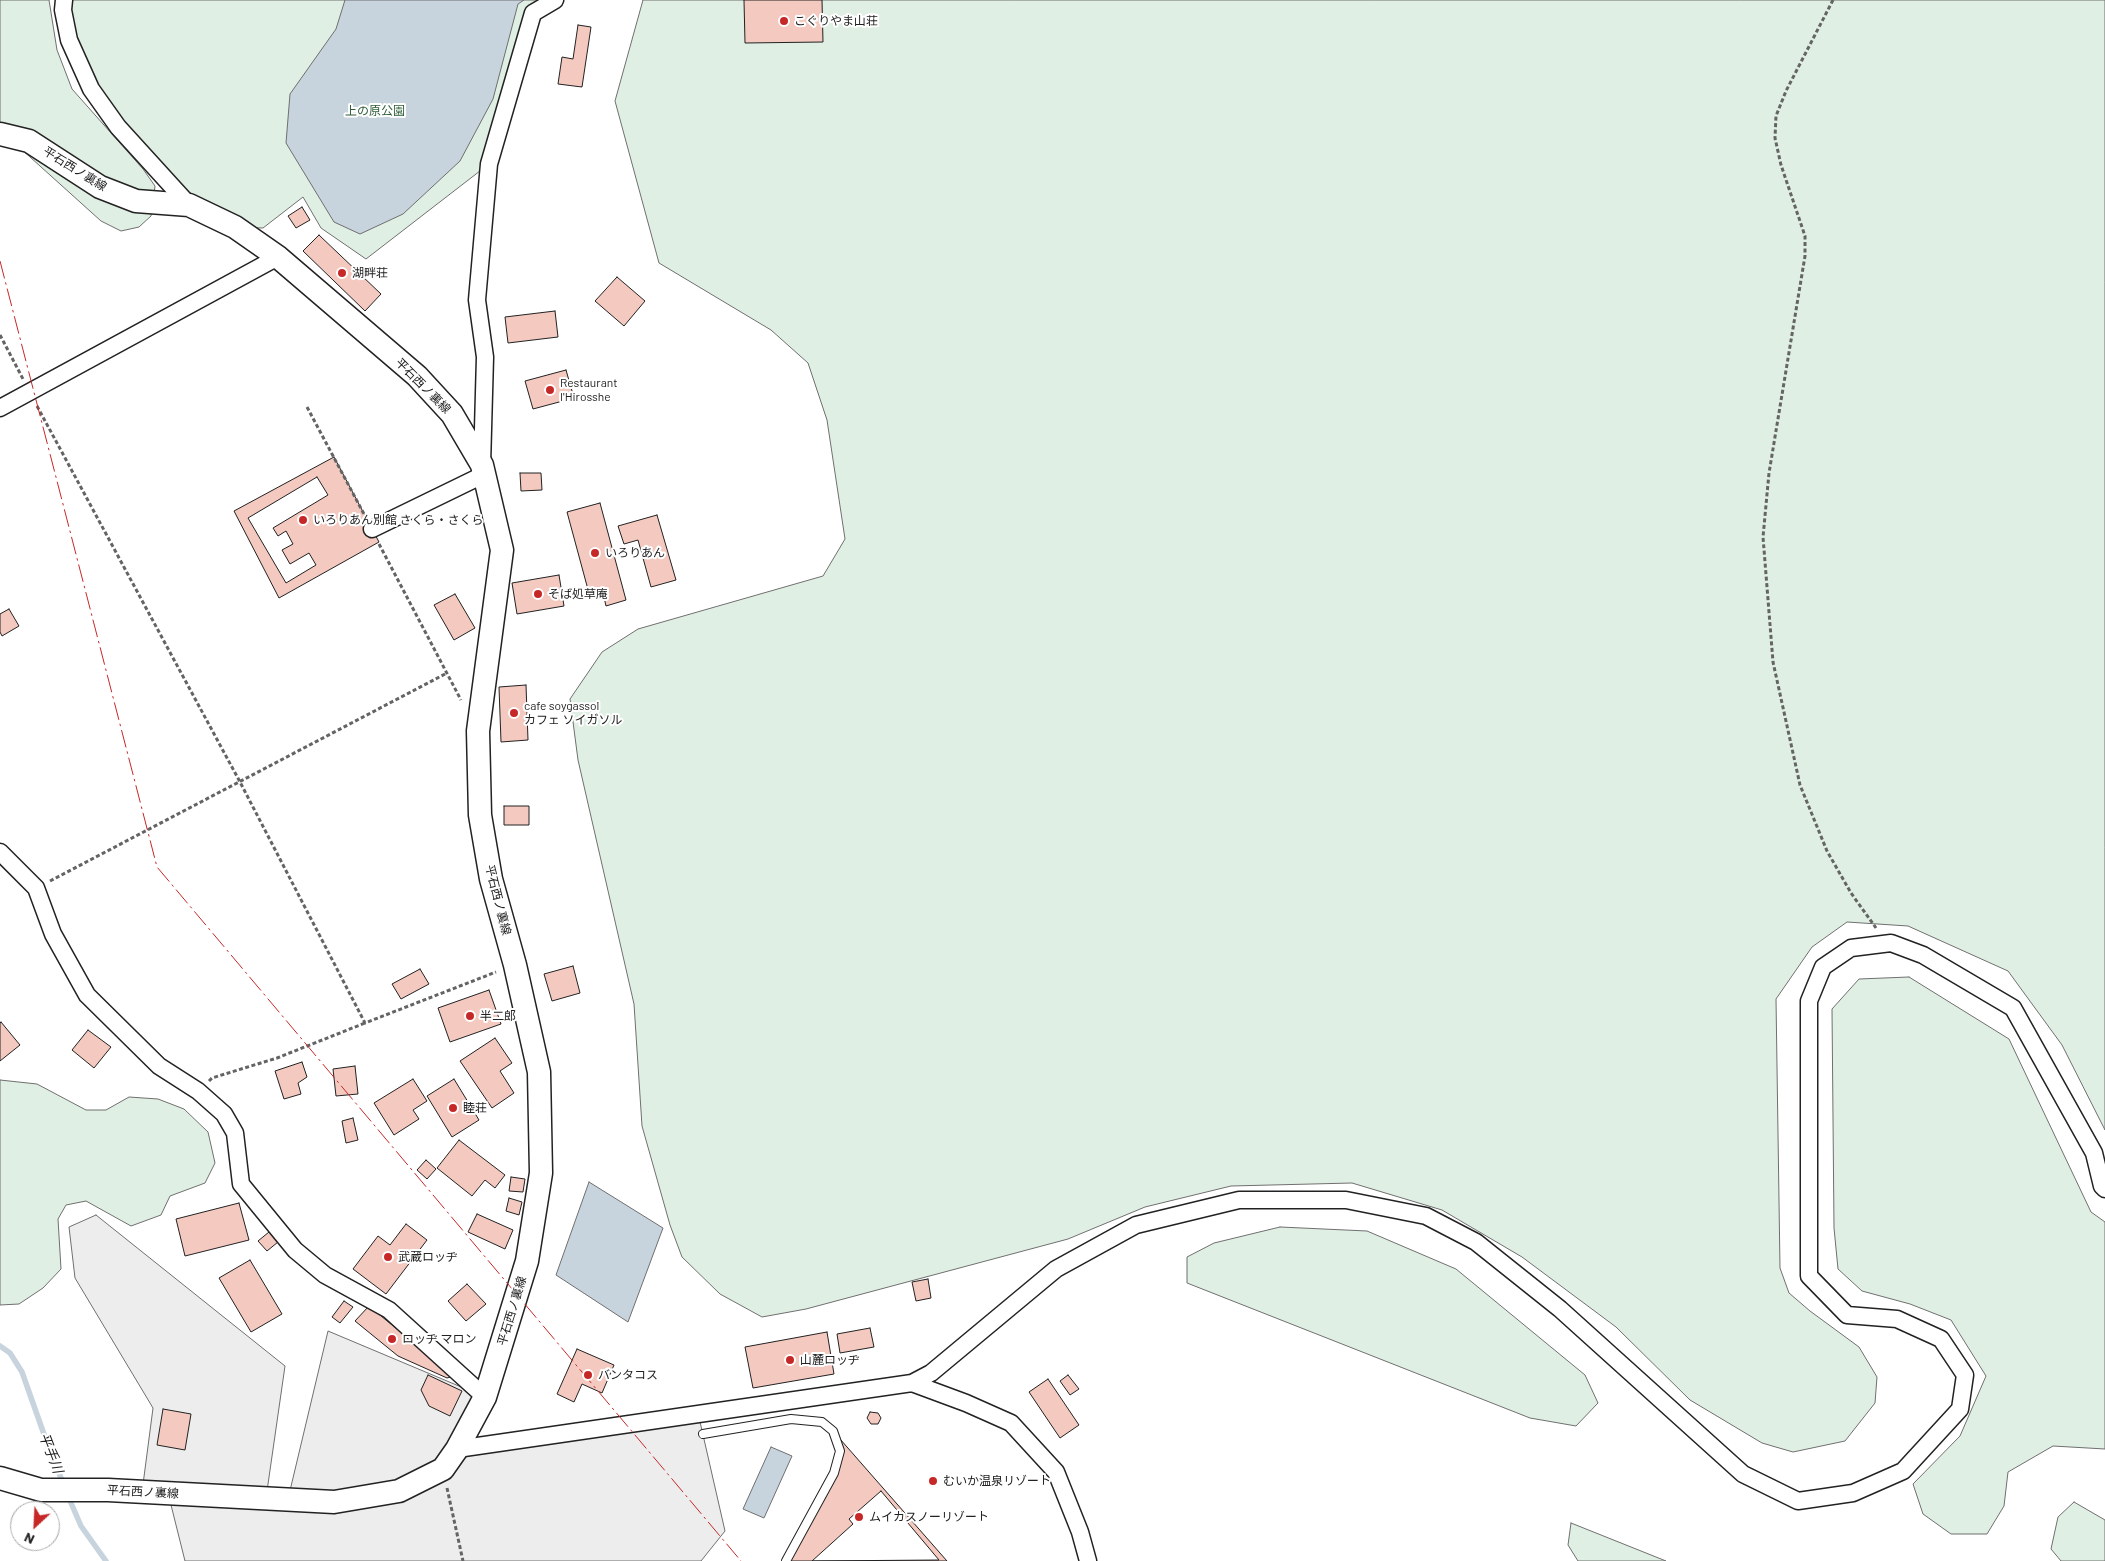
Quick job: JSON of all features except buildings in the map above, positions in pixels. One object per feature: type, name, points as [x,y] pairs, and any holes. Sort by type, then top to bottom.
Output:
[{"type":"main road","name":"平石西ノ裏線","points":[[0,134],[30,141],[100,187],[136,201],[189,205],[234,227],[278,257],[417,376],[452,414],[484,470],[502,550],[478,731],[480,815],[491,879],[515,965],[539,1072],[541,1173],[527,1261],[485,1397],[457,1449],[443,1469],[399,1491],[334,1502],[108,1490],[41,1490],[0,1478]]},
{"type":"street","points":[[64,0],[63,10],[70,40],[91,89],[118,127],[189,205]]},
{"type":"street","points":[[372,529],[484,470],[485,357],[477,300],[489,164],[533,13],[555,0]]},
{"type":"street","points":[[0,408],[278,257]]},
{"type":"street","points":[[0,852],[36,888],[53,934],[87,995],[159,1066],[198,1091],[224,1114],[235,1133],[241,1184],[295,1250],[325,1275],[389,1310],[485,1397]]},
{"type":"street","points":[[457,1449],[912,1383],[930,1373],[1056,1269],[1136,1225],[1239,1200],[1346,1200],[1426,1216],[1476,1242],[1560,1309],[1743,1474],[1798,1501],[1853,1493],[1903,1471],[1960,1409],[1965,1375],[1941,1339],[1897,1319],[1847,1315],[1809,1276],[1809,1002],[1823,967],[1851,948],[1891,943],[1923,955],[2013,1008],[2094,1153],[2102,1186],[2105,1190]]},
{"type":"street","points":[[912,1383],[966,1403],[1011,1423],[1056,1472],[1080,1532],[1088,1561]]},
{"type":"lane","points":[[703,1434],[791,1419],[822,1422],[833,1431],[840,1451],[834,1473],[786,1561]]},
{"type":"path","points":[[1833,0],[1786,91],[1776,116],[1775,138],[1781,165],[1805,236],[1805,256],[1768,473],[1763,537],[1773,662],[1800,785],[1827,851],[1851,893],[1871,923],[1891,943]]},
{"type":"path","points":[[0,335],[240,782],[365,1023]]},
{"type":"path","points":[[307,407],[478,731]]},
{"type":"path","points":[[36,888],[447,673]]},
{"type":"path","points":[[198,1091],[212,1078],[277,1058],[515,965]]},
{"type":"path","points":[[443,1469],[463,1561]]},
{"type":"green space","points":[[0,0],[49,0],[57,50],[72,89],[143,169],[155,186],[151,216],[139,227],[121,231],[101,221],[0,130]]},
{"type":"green space","name":"上の原公園","points":[[64,0],[555,0],[533,13],[489,164],[366,259],[321,228],[303,197],[263,228],[235,227],[189,205],[91,89]]},
{"type":"green space","points":[[643,0],[2105,0],[2105,1130],[2062,1045],[2008,971],[1908,926],[1847,922],[1812,947],[1776,999],[1780,1268],[1789,1293],[1859,1347],[1877,1377],[1875,1403],[1845,1441],[1793,1452],[1762,1443],[1690,1400],[1616,1327],[1522,1257],[1442,1210],[1352,1183],[1231,1186],[1145,1207],[1068,1239],[806,1309],[762,1317],[720,1294],[682,1257],[670,1225],[642,1126],[634,1004],[578,760],[570,699],[602,652],[638,629],[823,576],[845,539],[827,420],[808,363],[771,330],[659,263],[615,101]]},
{"type":"green space","points":[[1909,977],[2009,1039],[2091,1212],[2105,1222],[2105,1449],[2053,1446],[2008,1472],[2004,1506],[1987,1534],[1951,1534],[1923,1514],[1913,1484],[1960,1436],[1986,1376],[1951,1320],[1910,1304],[1862,1291],[1838,1269],[1834,1228],[1832,1009],[1859,979]]},
{"type":"green space","points":[[0,1080],[37,1084],[86,1110],[106,1110],[129,1097],[158,1099],[184,1109],[208,1132],[215,1163],[205,1183],[170,1196],[161,1215],[131,1226],[86,1201],[66,1205],[58,1219],[61,1269],[43,1288],[19,1304],[0,1305]]},
{"type":"green space","points":[[1280,1227],[1367,1231],[1456,1269],[1585,1375],[1598,1403],[1576,1426],[1530,1418],[1187,1283],[1187,1257],[1214,1243]]},
{"type":"green space","points":[[2074,1502],[2105,1520],[2105,1561],[2061,1561],[2051,1549],[2058,1517]]},
{"type":"green space","points":[[1571,1523],[1666,1561],[1578,1561],[1568,1545]]},
{"type":"shaded area","points":[[345,0],[524,0],[518,4],[493,99],[460,161],[403,214],[360,234],[334,222],[286,143],[290,94],[336,29]]},
{"type":"shaded area","points":[[589,1182],[663,1228],[628,1322],[556,1275]]},
{"type":"shaded area","points":[[96,1215],[285,1366],[266,1498],[288,1499],[328,1331],[485,1397],[458,1449],[698,1413],[725,1531],[701,1561],[185,1561],[168,1493],[142,1492],[153,1408],[75,1278],[69,1227]]},
{"type":"shaded area","points":[[771,1447],[792,1456],[764,1518],[743,1509]]},
{"type":"waterway","name":"平手川","points":[[0,1346],[10,1353],[22,1372],[64,1485]]},
{"type":"waterway","name":"平手川","points":[[68,1496],[81,1526],[106,1561]]},
{"type":"power","points":[[0,261],[157,867],[741,1561]]},
{"type":"place","name":"こぐりやま山荘","points":[[784,21]]},
{"type":"place","name":"湖畔荘","points":[[342,273]]},
{"type":"place","name":"Restaurant I'Hirosshe","points":[[550,390]]},
{"type":"place","name":"いろりあん別館 さくら・さくら","points":[[303,520]]},
{"type":"place","name":"いろりあん","points":[[595,553]]},
{"type":"place","name":"そば処草庵","points":[[538,594]]},
{"type":"place","name":"cafe soygassol カフェ ソイガソル","points":[[514,713]]},
{"type":"place","name":"半二郎","points":[[470,1016]]},
{"type":"place","name":"睦荘","points":[[453,1108]]},
{"type":"place","name":"武蔵ロッヂ","points":[[388,1257]]},
{"type":"place","name":"ロッヂ マロン","points":[[392,1339]]},
{"type":"place","name":"山麓ロッヂ","points":[[790,1360]]},
{"type":"place","name":"バンタコス","points":[[588,1375]]},
{"type":"place","name":"むいか温泉リゾート","points":[[933,1481]]},
{"type":"place","name":"ムイカスノーリゾート","points":[[859,1517]]}]
